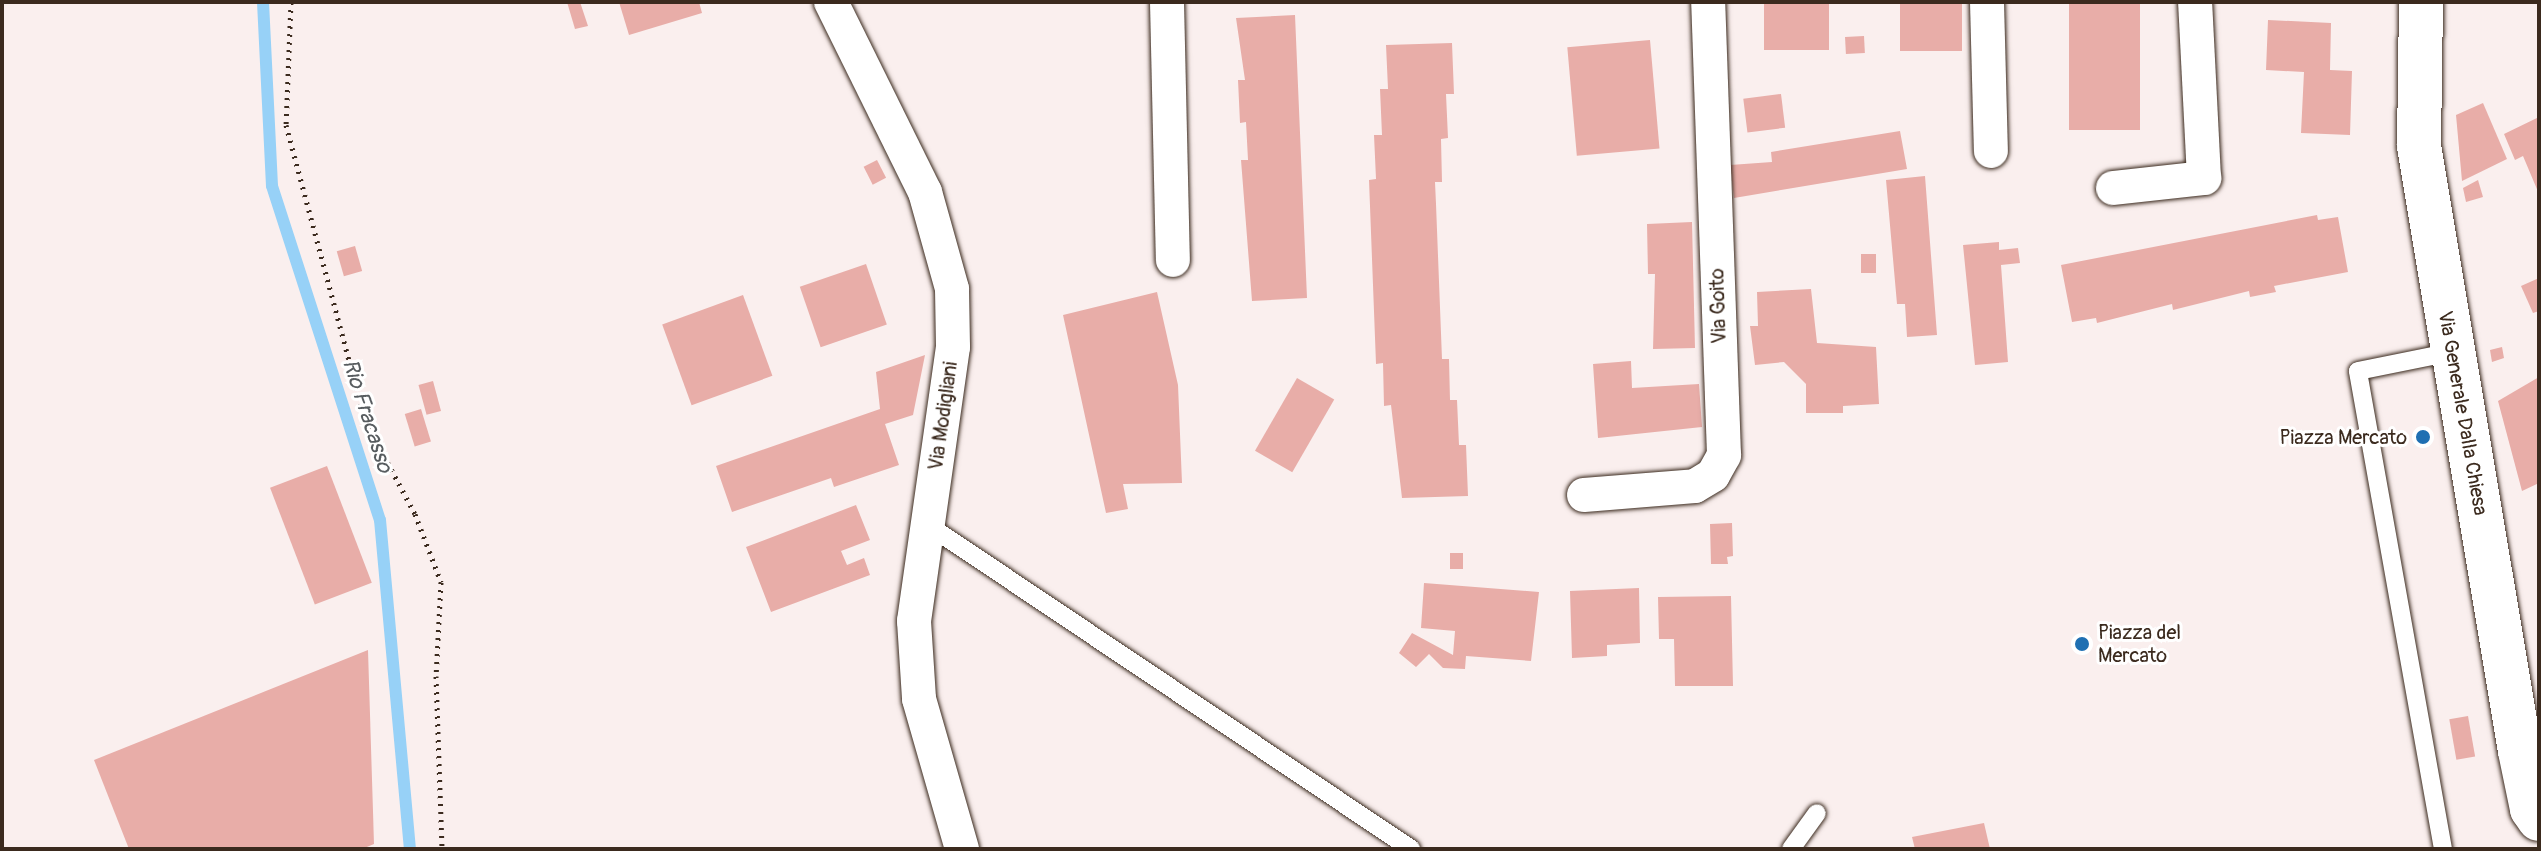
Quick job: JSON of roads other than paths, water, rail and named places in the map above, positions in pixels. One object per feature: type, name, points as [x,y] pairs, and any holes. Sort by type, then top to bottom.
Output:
[{"type":"street","name":"Via Modigliani","points":[[831,2],[925,192],[952,289],[953,347],[914,621],[919,699],[962,849]]},
{"type":"street","points":[[1167,2],[1173,260]]},
{"type":"street","name":"Via Goito","points":[[1584,495],[1695,486],[1713,475],[1724,455],[1708,2]]},
{"type":"street","points":[[1987,2],[1991,151]]},
{"type":"street","points":[[2113,188],[2204,178],[2195,2]]},
{"type":"street","name":"Via Generale Dalla Chiesa","points":[[2421,2],[2419,146],[2520,751],[2532,809],[2539,819]]},
{"type":"lane","points":[[2443,849],[2358,371],[2452,352]]},
{"type":"lane","points":[[928,525],[1411,849]]},
{"type":"lane","points":[[1791,849],[1817,813]]},
{"type":"waterway","name":"Rio Fracasso","points":[[263,2],[272,186],[380,520],[410,849]]},
{"type":"place","name":"Piazza Mercato","points":[[2423,437]]},
{"type":"place","name":"Piazza del Mercato","points":[[2082,644]]}]
